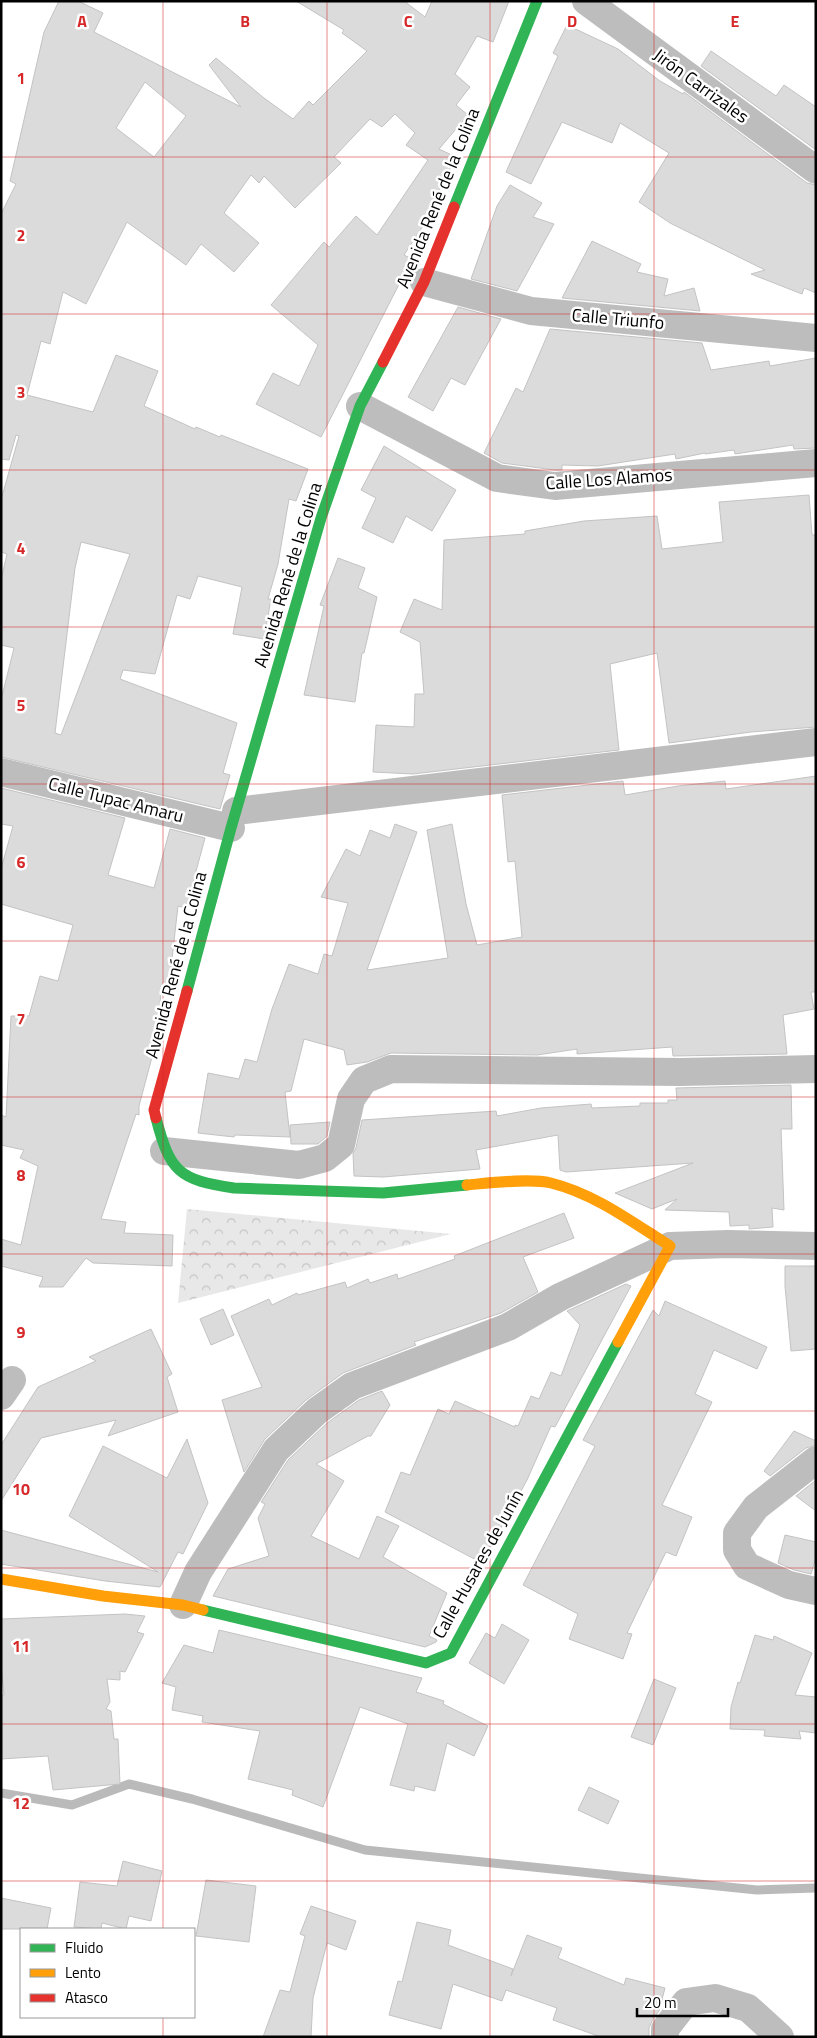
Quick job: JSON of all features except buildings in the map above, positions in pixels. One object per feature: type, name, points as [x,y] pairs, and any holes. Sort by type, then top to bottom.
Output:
[{"type":"street","name":"Avenida René de la Colina","points":[[537,1],[424,282],[360,406],[321,518],[234,820],[154,1110],[164,1151],[176,1171],[183,1176],[212,1186],[382,1193],[504,1182],[550,1183],[595,1199],[670,1246]]},
{"type":"street","name":"Jirón Carrizales","points":[[586,1],[816,170]]},
{"type":"street","name":"Calle Triunfo","points":[[424,282],[531,311],[816,338]]},
{"type":"street","name":"Calle Los Alamos","points":[[360,406],[497,478],[555,486],[816,463]]},
{"type":"street","points":[[234,820],[816,742]]},
{"type":"street","name":"Calle Tupac Amaru","points":[[1,772],[234,820]]},
{"type":"street","points":[[164,1151],[299,1165],[325,1158],[341,1145],[351,1099],[364,1080],[391,1069],[680,1072],[816,1069]]},
{"type":"street","points":[[183,1605],[198,1572],[276,1450],[318,1411],[352,1386],[508,1327],[560,1297],[670,1246],[728,1244],[816,1246]]},
{"type":"street","name":"Calle Husares de Junín","points":[[1,1579],[103,1596],[183,1605],[426,1663],[451,1653],[670,1246]]},
{"type":"street","points":[[816,1460],[756,1507],[737,1533],[737,1550],[747,1566],[789,1585],[816,1591]]},
{"type":"street","points":[[665,2037],[665,2029],[686,2002],[715,1998],[748,2008],[780,2037]]},
{"type":"green space","points":[[187,1209],[451,1234],[178,1303]]},
{"type":"waterway","points":[[1,1793],[72,1805],[129,1784],[192,1799],[365,1850],[757,1890],[816,1888]]},
{"type":"traffic: fast","points":[[454,207],[537,1]]},
{"type":"traffic: fast","points":[[187,991],[231,828],[321,518],[360,406],[383,362]]},
{"type":"traffic: fast","points":[[156,1118],[166,1151],[172,1162],[189,1177],[215,1185],[234,1188],[383,1193],[467,1185]]},
{"type":"traffic: fast","points":[[203,1610],[426,1663],[451,1653],[618,1342]]},
{"type":"traffic: slow","points":[[467,1185],[521,1181],[551,1183],[598,1201],[670,1246],[618,1342]]},
{"type":"traffic: slow","points":[[1,1579],[103,1596],[183,1605],[203,1610]]},
{"type":"traffic: jam","points":[[383,362],[424,282],[454,207]]},
{"type":"traffic: jam","points":[[156,1118],[154,1110],[187,991]]}]
